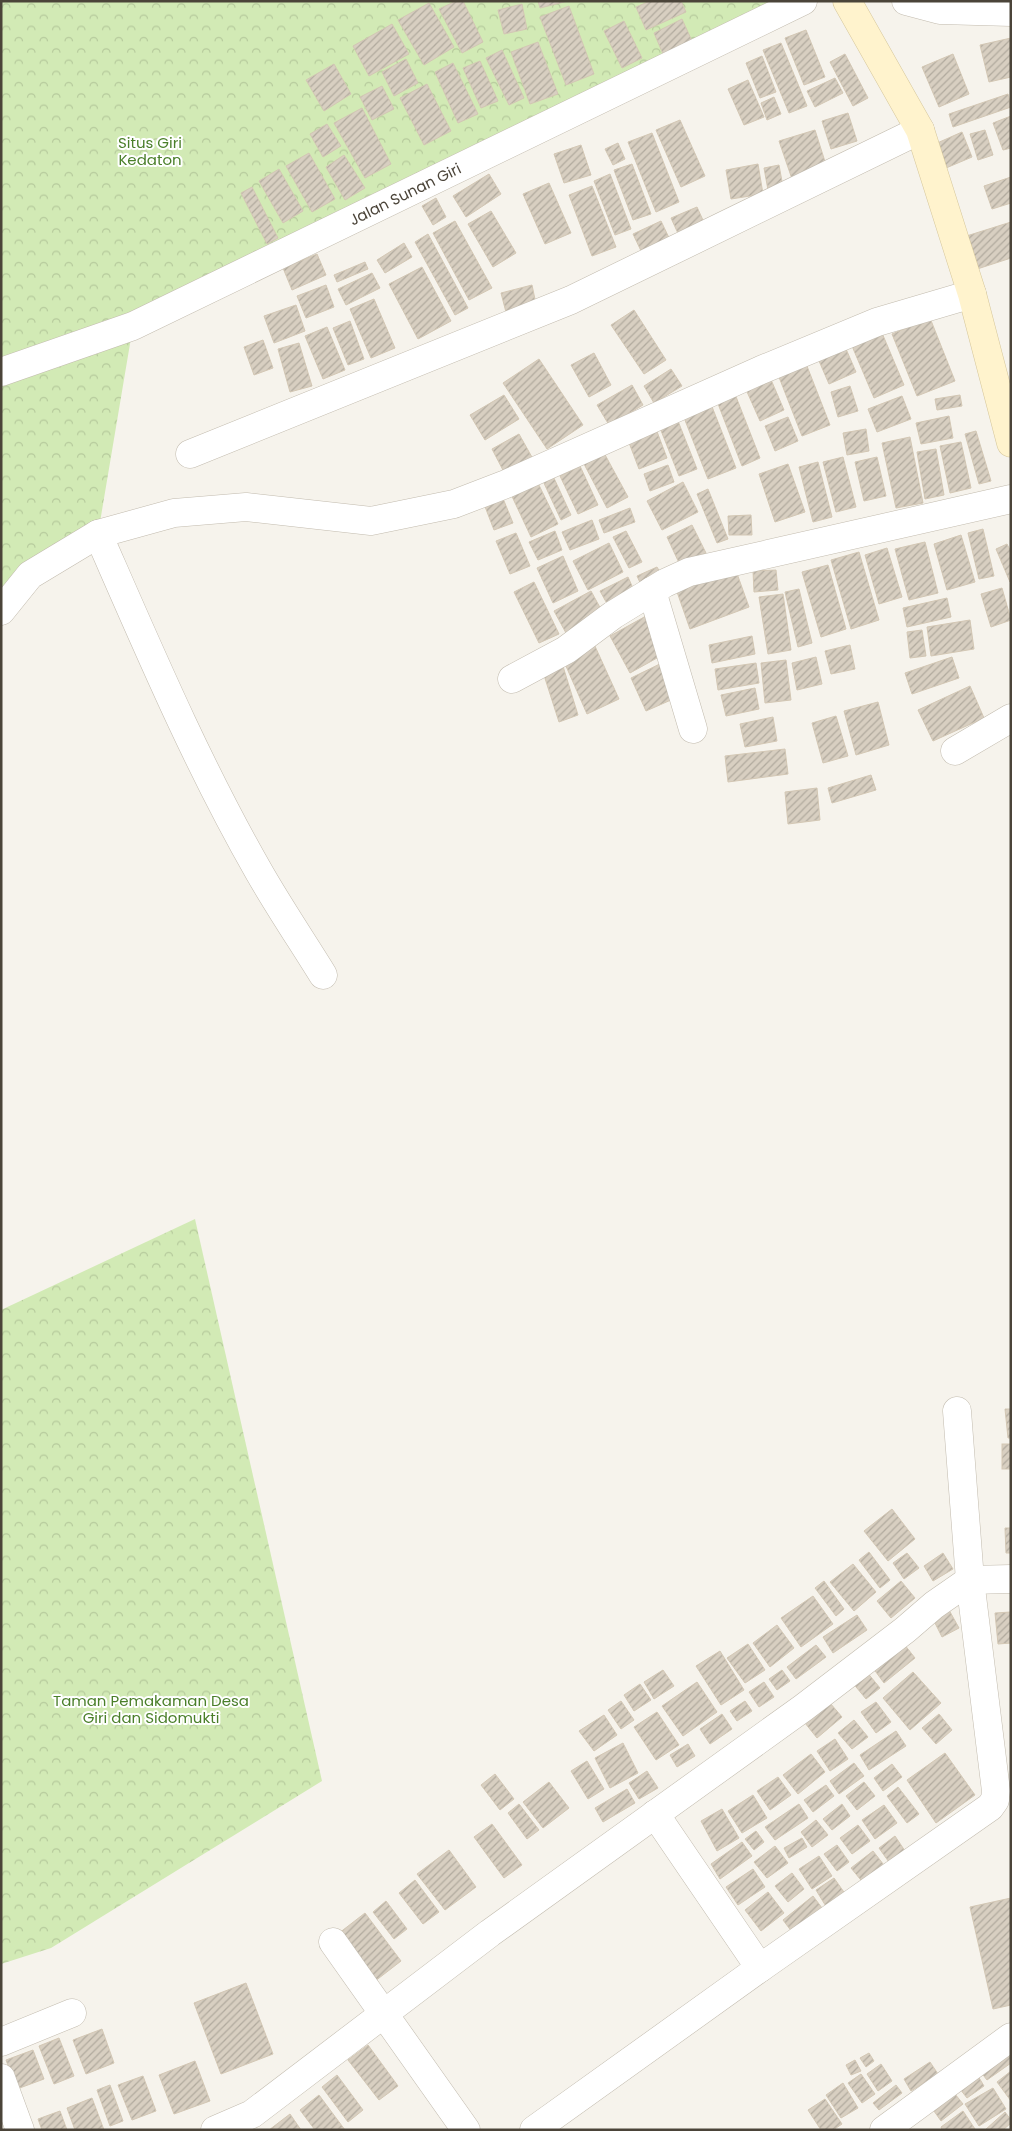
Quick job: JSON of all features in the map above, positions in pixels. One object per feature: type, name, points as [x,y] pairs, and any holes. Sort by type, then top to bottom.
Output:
[{"type":"street","name":"Jalan Sunan Giri","points":[[1,372],[133,326],[803,1]]},
{"type":"street","points":[[847,1],[920,130],[972,294],[1011,443]]},
{"type":"street","points":[[906,1],[940,10],[1011,12]]},
{"type":"street","points":[[190,454],[571,300],[920,130]]},
{"type":"street","points":[[1,611],[30,575],[98,534],[174,513],[246,507],[372,521],[454,504],[506,484],[762,370],[877,322],[972,294]]},
{"type":"street","points":[[512,679],[566,650],[613,615],[652,591],[689,572],[1011,499]]},
{"type":"street","points":[[98,534],[158,672],[210,780],[259,872],[323,975]]},
{"type":"street","points":[[652,591],[693,729]]},
{"type":"street","points":[[955,751],[1011,718]]},
{"type":"street","points":[[534,2130],[760,1968],[990,1807],[996,1791],[970,1580],[957,1411]]},
{"type":"street","points":[[215,2130],[257,2122],[383,2014],[490,1933],[803,1708],[905,1630],[934,1605],[970,1580],[1011,1579]]},
{"type":"street","points":[[655,1814],[760,1968]]},
{"type":"street","points":[[333,1942],[466,2130]]},
{"type":"street","points":[[1,2042],[72,2013]]},
{"type":"street","points":[[884,2130],[1011,2037]]},
{"type":"street","points":[[1,2078],[20,2130]]},
{"type":"green space","name":"Situs Giri Kedaton","points":[[1,1],[771,1],[133,326],[98,534],[30,575],[1,627]]},
{"type":"green space","name":"Taman Pemakaman Desa Giri dan Sidomukti","points":[[195,1219],[322,1781],[51,1948],[1,1964],[1,1310]]},
{"type":"building","points":[[456,1],[463,1],[483,42],[462,53],[439,9]]},
{"type":"building","points":[[538,1],[568,1],[540,8]]},
{"type":"building","points":[[650,1],[681,1],[686,12],[646,30],[636,7]]},
{"type":"building","points":[[429,3],[454,47],[424,65],[398,20]]},
{"type":"building","points":[[522,4],[527,29],[504,34],[498,10]]},
{"type":"building","points":[[569,6],[594,74],[566,85],[540,17]]},
{"type":"building","points":[[682,19],[692,41],[663,54],[654,33]]},
{"type":"building","points":[[624,21],[642,58],[622,68],[604,31]]},
{"type":"building","points":[[392,24],[409,54],[369,76],[353,46]]},
{"type":"building","points":[[806,30],[825,77],[804,85],[785,38]]},
{"type":"building","points":[[1011,38],[1011,77],[989,82],[980,45]]},
{"type":"building","points":[[538,42],[558,94],[530,104],[511,52]]},
{"type":"building","points":[[781,43],[807,106],[789,113],[763,50]]},
{"type":"building","points":[[502,50],[524,98],[509,105],[486,58]]},
{"type":"building","points":[[845,54],[868,98],[853,106],[830,62]]},
{"type":"building","points":[[953,54],[969,94],[939,107],[922,67]]},
{"type":"building","points":[[762,56],[776,92],[760,98],[746,63]]},
{"type":"building","points":[[406,59],[418,83],[394,96],[382,72]]},
{"type":"building","points":[[480,61],[498,101],[481,108],[463,68]]},
{"type":"building","points":[[453,63],[478,114],[458,123],[435,72]]},
{"type":"building","points":[[334,64],[351,94],[324,111],[306,80]]},
{"type":"building","points":[[835,78],[843,93],[815,107],[807,91]]},
{"type":"building","points":[[748,80],[764,117],[744,125],[728,89]]},
{"type":"building","points":[[427,84],[451,131],[424,145],[400,98]]},
{"type":"building","points":[[382,86],[394,109],[372,120],[360,97]]},
{"type":"building","points":[[1008,94],[1011,107],[953,127],[949,114]]},
{"type":"building","points":[[774,97],[781,114],[767,120],[761,103]]},
{"type":"building","points":[[362,108],[391,164],[365,178],[334,123]]},
{"type":"building","points":[[848,113],[857,141],[831,149],[822,121]]},
{"type":"building","points":[[1011,116],[1011,148],[1003,150],[993,123]]},
{"type":"building","points":[[680,120],[705,176],[681,187],[656,130]]},
{"type":"building","points":[[327,124],[341,146],[323,157],[310,134]]},
{"type":"building","points":[[815,130],[827,168],[792,179],[779,141]]},
{"type":"building","points":[[985,130],[993,155],[978,160],[970,134]]},
{"type":"building","points":[[962,132],[972,157],[946,168],[935,144]]},
{"type":"building","points":[[652,133],[679,202],[656,212],[628,142]]},
{"type":"building","points":[[618,143],[625,159],[613,165],[605,149]]},
{"type":"building","points":[[581,145],[591,175],[564,183],[554,154]]},
{"type":"building","points":[[309,153],[335,199],[312,212],[286,166]]},
{"type":"building","points":[[344,155],[365,188],[345,200],[326,167]]},
{"type":"building","points":[[632,164],[651,214],[633,220],[614,170]]},
{"type":"building","points":[[758,164],[763,194],[731,199],[726,170]]},
{"type":"building","points":[[779,165],[783,187],[768,190],[764,168]]},
{"type":"building","points":[[279,169],[303,211],[283,223],[259,181]]},
{"type":"building","points":[[489,174],[501,194],[466,217],[453,196]]},
{"type":"building","points":[[610,174],[631,229],[615,235],[594,181]]},
{"type":"building","points":[[1011,177],[1011,203],[992,209],[984,186]]},
{"type":"building","points":[[549,183],[571,233],[545,244],[523,194]]},
{"type":"building","points":[[592,186],[616,247],[592,256],[569,195]]},
{"type":"building","points":[[252,187],[278,238],[267,244],[241,193]]},
{"type":"building","points":[[436,198],[446,217],[433,225],[422,206]]},
{"type":"building","points":[[697,207],[707,229],[681,240],[671,218]]},
{"type":"building","points":[[491,211],[516,253],[493,267],[468,224]]},
{"type":"building","points":[[455,221],[492,288],[469,300],[433,233]]},
{"type":"building","points":[[661,221],[671,242],[643,255],[633,234]]},
{"type":"building","points":[[1011,222],[1011,258],[968,272],[957,239]]},
{"type":"building","points":[[428,234],[468,308],[455,315],[415,242]]},
{"type":"building","points":[[404,243],[412,257],[385,273],[377,260]]},
{"type":"building","points":[[317,254],[326,275],[292,290],[283,268]]},
{"type":"building","points":[[365,262],[368,269],[337,282],[334,275]]},
{"type":"building","points":[[422,267],[451,321],[418,339],[389,284]]},
{"type":"building","points":[[372,273],[380,288],[346,305],[338,289]]},
{"type":"building","points":[[326,285],[334,307],[306,318],[297,296]]},
{"type":"building","points":[[532,285],[537,309],[507,316],[501,293]]},
{"type":"building","points":[[374,299],[395,348],[371,358],[350,309]]},
{"type":"building","points":[[296,305],[305,331],[274,343],[264,316]]},
{"type":"building","points":[[634,310],[666,360],[644,374],[611,325]]},
{"type":"building","points":[[930,318],[955,381],[917,396],[892,334]]},
{"type":"building","points":[[350,321],[364,359],[348,365],[333,328]]},
{"type":"building","points":[[327,327],[345,370],[323,379],[305,336]]},
{"type":"building","points":[[882,333],[904,385],[874,398],[852,346]]},
{"type":"building","points":[[263,340],[273,368],[254,375],[244,347]]},
{"type":"building","points":[[843,342],[856,372],[829,384],[816,354]]},
{"type":"building","points":[[299,343],[312,386],[290,392],[278,349]]},
{"type":"building","points":[[594,353],[611,385],[589,397],[571,365]]},
{"type":"building","points":[[539,359],[583,425],[547,449],[503,383]]},
{"type":"building","points":[[805,361],[830,425],[802,436],[777,372]]},
{"type":"building","points":[[671,369],[682,386],[654,403],[644,386]]},
{"type":"building","points":[[769,375],[784,410],[760,421],[744,385]]},
{"type":"building","points":[[632,385],[643,405],[609,425],[597,405]]},
{"type":"building","points":[[850,386],[858,411],[838,417],[831,392]]},
{"type":"building","points":[[733,389],[760,458],[742,466],[715,396]]},
{"type":"building","points":[[504,395],[519,419],[485,440],[470,415]]},
{"type":"building","points":[[960,395],[962,406],[937,410],[935,399]]},
{"type":"building","points":[[902,396],[911,419],[877,432],[868,409]]},
{"type":"building","points":[[709,399],[736,468],[708,479],[681,410]]},
{"type":"building","points":[[676,416],[697,469],[679,476],[658,423]]},
{"type":"building","points":[[949,416],[953,438],[921,444],[916,423]]},
{"type":"building","points":[[788,417],[798,441],[775,451],[765,426]]},
{"type":"building","points":[[656,429],[667,458],[639,469],[628,440]]},
{"type":"building","points":[[866,429],[869,451],[847,455],[843,433]]},
{"type":"building","points":[[976,431],[991,481],[979,484],[965,434]]},
{"type":"building","points":[[519,434],[533,459],[505,474],[492,449]]},
{"type":"building","points":[[910,437],[923,503],[896,508],[882,443]]},
{"type":"building","points":[[961,442],[971,488],[950,493],[940,446]]},
{"type":"building","points":[[936,449],[944,495],[925,499],[917,452]]},
{"type":"building","points":[[603,451],[628,497],[607,508],[583,462]]},
{"type":"building","points":[[843,457],[856,507],[836,512],[823,462]]},
{"type":"building","points":[[877,457],[886,496],[864,501],[855,462]]},
{"type":"building","points":[[818,462],[832,517],[813,522],[799,467]]},
{"type":"building","points":[[788,464],[805,512],[775,522],[759,474]]},
{"type":"building","points":[[668,465],[674,482],[650,491],[644,474]]},
{"type":"building","points":[[580,466],[598,505],[578,514],[560,476]]},
{"type":"building","points":[[553,476],[571,515],[561,520],[543,481]]},
{"type":"building","points":[[535,477],[558,524],[531,537],[509,490]]},
{"type":"building","points":[[683,482],[698,512],[662,530],[647,501]]},
{"type":"building","points":[[708,489],[728,539],[717,543],[697,494]]},
{"type":"building","points":[[502,496],[513,523],[494,530],[484,504]]},
{"type":"building","points":[[630,508],[635,522],[604,533],[599,520]]},
{"type":"building","points":[[751,515],[752,535],[729,535],[728,516]]},
{"type":"building","points":[[592,520],[599,539],[570,550],[562,532]]},
{"type":"building","points":[[692,525],[706,553],[680,565],[667,537]]},
{"type":"building","points":[[983,529],[994,576],[979,579],[968,533]]},
{"type":"building","points":[[555,531],[562,550],[538,560],[529,542]]},
{"type":"building","points":[[626,531],[642,562],[629,568],[613,537]]},
{"type":"building","points":[[516,533],[530,566],[510,574],[496,541]]},
{"type":"building","points":[[961,535],[975,582],[947,590],[934,544]]},
{"type":"building","points":[[925,542],[938,593],[909,600],[895,549]]},
{"type":"building","points":[[609,543],[623,572],[588,590],[573,561]]},
{"type":"building","points":[[1007,544],[1011,552],[1010,582],[996,549]]},
{"type":"building","points":[[887,548],[902,597],[879,604],[865,555]]},
{"type":"building","points":[[859,552],[879,620],[851,629],[831,560]]},
{"type":"building","points":[[563,556],[578,591],[553,603],[537,568]]},
{"type":"building","points":[[828,565],[846,629],[821,637],[802,572]]},
{"type":"building","points":[[657,567],[664,579],[643,589],[637,576]]},
{"type":"building","points":[[735,568],[749,607],[690,629],[676,589]]},
{"type":"building","points":[[776,570],[778,590],[754,592],[753,571]]},
{"type":"building","points":[[628,577],[636,595],[610,609],[600,591]]},
{"type":"building","points":[[534,582],[559,634],[539,643],[514,592]]},
{"type":"building","points":[[1002,588],[1011,620],[991,627],[981,594]]},
{"type":"building","points":[[799,589],[812,643],[798,647],[785,592]]},
{"type":"building","points":[[591,591],[603,613],[566,633],[554,611]]},
{"type":"building","points":[[783,594],[791,650],[768,654],[759,597]]},
{"type":"building","points":[[947,598],[951,617],[907,627],[903,608]]},
{"type":"building","points":[[646,616],[666,653],[630,673],[610,636]]},
{"type":"building","points":[[970,620],[974,649],[931,656],[927,627]]},
{"type":"building","points":[[922,630],[926,656],[910,658],[907,632]]},
{"type":"building","points":[[752,636],[755,654],[712,663],[709,645]]},
{"type":"building","points":[[594,644],[619,699],[587,714],[562,657]]},
{"type":"building","points":[[850,645],[855,669],[831,674],[825,651]]},
{"type":"building","points":[[816,657],[822,684],[797,690],[792,663]]},
{"type":"building","points":[[952,657],[959,678],[912,694],[905,673]]},
{"type":"building","points":[[668,660],[680,696],[646,711],[631,678]]},
{"type":"building","points":[[786,660],[791,700],[765,703],[761,663]]},
{"type":"building","points":[[562,663],[578,715],[559,722],[542,669]]},
{"type":"building","points":[[756,663],[759,683],[718,690],[715,669]]},
{"type":"building","points":[[970,686],[984,718],[933,741],[918,710]]},
{"type":"building","points":[[755,688],[759,709],[726,716],[721,695]]},
{"type":"building","points":[[878,702],[889,745],[856,755],[844,711]]},
{"type":"building","points":[[836,716],[848,756],[823,763],[812,723]]},
{"type":"building","points":[[773,717],[777,741],[745,747],[740,724]]},
{"type":"building","points":[[785,749],[788,774],[728,782],[725,756]]},
{"type":"building","points":[[871,775],[876,790],[832,803],[828,788]]},
{"type":"building","points":[[817,788],[820,820],[788,824],[785,792]]},
{"type":"building","points":[[1005,1409],[1011,1409],[1011,1438],[1008,1438]]},
{"type":"building","points":[[1002,1444],[1011,1444],[1011,1469],[1002,1469]]},
{"type":"building","points":[[892,1509],[915,1539],[888,1561],[864,1531]]},
{"type":"building","points":[[1005,1528],[1011,1528],[1011,1553],[1006,1553]]},
{"type":"building","points":[[869,1552],[890,1580],[880,1588],[859,1560]]},
{"type":"building","points":[[907,1553],[919,1568],[904,1579],[893,1563]]},
{"type":"building","points":[[943,1553],[953,1569],[933,1581],[924,1566]]},
{"type":"building","points":[[853,1564],[876,1592],[854,1611],[830,1582]]},
{"type":"building","points":[[824,1581],[844,1609],[836,1616],[815,1588]]},
{"type":"building","points":[[901,1581],[915,1598],[891,1618],[877,1601]]},
{"type":"building","points":[[813,1596],[833,1624],[801,1647],[781,1618]]},
{"type":"building","points":[[949,1610],[959,1628],[942,1637],[933,1619]]},
{"type":"building","points":[[1011,1612],[1011,1643],[998,1644],[995,1613]]},
{"type":"building","points":[[857,1615],[867,1630],[833,1653],[823,1637]]},
{"type":"building","points":[[777,1625],[794,1648],[770,1667],[753,1643]]},
{"type":"building","points":[[748,1644],[765,1670],[745,1683],[727,1658]]},
{"type":"building","points":[[904,1644],[915,1658],[884,1683],[873,1668]]},
{"type":"building","points":[[816,1645],[826,1657],[796,1679],[787,1667]]},
{"type":"building","points":[[720,1651],[744,1690],[721,1705],[696,1666]]},
{"type":"building","points":[[663,1670],[674,1686],[654,1699],[644,1682]]},
{"type":"building","points":[[782,1670],[790,1681],[777,1690],[769,1679]]},
{"type":"building","points":[[866,1671],[880,1688],[866,1699],[852,1682]]},
{"type":"building","points":[[913,1672],[941,1703],[910,1730],[883,1698]]},
{"type":"building","points":[[697,1682],[717,1712],[683,1736],[662,1706]]},
{"type":"building","points":[[764,1682],[774,1697],[759,1707],[749,1692]]},
{"type":"building","points":[[640,1684],[651,1700],[634,1711],[624,1695]]},
{"type":"building","points":[[621,1701],[634,1720],[621,1729],[608,1710]]},
{"type":"building","points":[[745,1701],[752,1711],[737,1721],[730,1711]]},
{"type":"building","points":[[876,1702],[891,1722],[876,1733],[861,1712]]},
{"type":"building","points":[[830,1703],[842,1717],[817,1738],[805,1723]]},
{"type":"building","points":[[657,1712],[679,1745],[656,1760],[634,1727]]},
{"type":"building","points":[[722,1714],[732,1729],[710,1744],[700,1729]]},
{"type":"building","points":[[939,1714],[952,1730],[936,1744],[922,1728]]},
{"type":"building","points":[[604,1715],[617,1735],[594,1751],[579,1731]]},
{"type":"building","points":[[854,1720],[868,1737],[852,1749],[838,1733]]},
{"type":"building","points":[[896,1731],[906,1746],[869,1770],[860,1755]]},
{"type":"building","points":[[835,1739],[848,1759],[830,1771],[817,1751]]},
{"type":"building","points":[[623,1743],[638,1773],[610,1788],[595,1758]]},
{"type":"building","points":[[688,1744],[695,1756],[677,1767],[670,1755]]},
{"type":"building","points":[[945,1753],[975,1795],[936,1823],[907,1780]]},
{"type":"building","points":[[811,1754],[825,1772],[798,1794],[783,1775]]},
{"type":"building","points":[[587,1761],[604,1789],[588,1799],[571,1771]]},
{"type":"building","points":[[854,1763],[864,1776],[839,1794],[830,1781]]},
{"type":"building","points":[[892,1764],[902,1777],[883,1791],[874,1778]]},
{"type":"building","points":[[647,1771],[658,1788],[639,1799],[629,1783]]},
{"type":"building","points":[[495,1774],[514,1799],[500,1810],[481,1785]]},
{"type":"building","points":[[778,1777],[791,1795],[770,1810],[757,1791]]},
{"type":"building","points":[[549,1782],[569,1808],[543,1828],[523,1802]]},
{"type":"building","points":[[864,1782],[875,1796],[857,1810],[846,1796]]},
{"type":"building","points":[[826,1785],[834,1796],[813,1812],[804,1800]]},
{"type":"building","points":[[898,1787],[919,1814],[907,1823],[887,1796]]},
{"type":"building","points":[[627,1789],[635,1803],[603,1822],[595,1808]]},
{"type":"building","points":[[753,1795],[767,1818],[742,1833],[728,1811]]},
{"type":"building","points":[[519,1804],[539,1830],[527,1839],[508,1813]]},
{"type":"building","points":[[799,1804],[808,1818],[775,1840],[765,1827]]},
{"type":"building","points":[[842,1804],[850,1816],[832,1830],[823,1819]]},
{"type":"building","points":[[884,1805],[897,1823],[875,1839],[862,1820]]},
{"type":"building","points":[[722,1809],[739,1838],[717,1851],[701,1821]]},
{"type":"building","points":[[816,1820],[828,1835],[812,1847],[801,1832]]},
{"type":"building","points":[[492,1824],[522,1865],[504,1878],[474,1837]]},
{"type":"building","points":[[858,1825],[870,1841],[852,1854],[840,1838]]},
{"type":"building","points":[[756,1831],[764,1842],[754,1850],[745,1839]]},
{"type":"building","points":[[895,1836],[907,1854],[891,1865],[879,1848]]},
{"type":"building","points":[[802,1838],[807,1847],[789,1858],[784,1848]]},
{"type":"building","points":[[742,1842],[752,1856],[720,1879],[711,1864]]},
{"type":"building","points":[[837,1845],[849,1862],[837,1871],[824,1854]]},
{"type":"building","points":[[775,1846],[788,1863],[767,1878],[754,1862]]},
{"type":"building","points":[[449,1850],[476,1887],[445,1910],[417,1874]]},
{"type":"building","points":[[873,1851],[887,1869],[865,1885],[851,1868]]},
{"type":"building","points":[[819,1856],[832,1876],[812,1889],[799,1869]]},
{"type":"building","points":[[753,1869],[765,1887],[738,1905],[726,1887]]},
{"type":"building","points":[[792,1873],[804,1889],[788,1902],[775,1886]]},
{"type":"building","points":[[834,1878],[846,1895],[827,1908],[816,1890]]},
{"type":"building","points":[[415,1880],[439,1912],[423,1924],[399,1893]]},
{"type":"building","points":[[768,1892],[784,1913],[761,1931],[745,1910]]},
{"type":"building","points":[[813,1896],[822,1908],[792,1932],[783,1920]]},
{"type":"building","points":[[1011,1898],[1011,2005],[993,2009],[970,1907]]},
{"type":"building","points":[[386,1901],[407,1929],[394,1939],[373,1912]]},
{"type":"building","points":[[365,1913],[401,1961],[370,1985],[334,1937]]},
{"type":"building","points":[[246,1983],[273,2054],[221,2074],[194,2003]]},
{"type":"building","points":[[102,2029],[114,2063],[86,2074],[73,2040]]},
{"type":"building","points":[[59,2038],[74,2076],[54,2084],[39,2046]]},
{"type":"building","points":[[368,2045],[398,2086],[379,2100],[348,2060]]},
{"type":"building","points":[[33,2050],[44,2079],[17,2089],[6,2060]]},
{"type":"building","points":[[1007,2051],[1011,2056],[1011,2063],[987,2080],[980,2071]]},
{"type":"building","points":[[869,2053],[874,2061],[866,2067],[860,2058]]},
{"type":"building","points":[[855,2060],[861,2071],[851,2075],[846,2065]]},
{"type":"building","points":[[195,2061],[210,2101],[174,2114],[159,2075]]},
{"type":"building","points":[[930,2062],[938,2074],[911,2091],[904,2079]]},
{"type":"building","points":[[881,2064],[892,2081],[878,2091],[867,2074]]},
{"type":"building","points":[[1011,2071],[1011,2101],[997,2082]]},
{"type":"building","points":[[861,2074],[875,2094],[862,2103],[848,2083]]},
{"type":"building","points":[[337,2075],[363,2110],[348,2122],[322,2087]]},
{"type":"building","points":[[143,2076],[156,2111],[132,2120],[118,2085]]},
{"type":"building","points":[[978,2076],[984,2086],[967,2098],[960,2089]]},
{"type":"building","points":[[843,2083],[858,2108],[841,2118],[826,2095]]},
{"type":"building","points":[[110,2085],[123,2121],[110,2126],[97,2090]]},
{"type":"building","points":[[896,2085],[902,2093],[879,2110],[873,2103]]},
{"type":"building","points":[[993,2088],[1006,2109],[979,2126],[965,2104]]},
{"type":"building","points":[[955,2094],[963,2104],[941,2121],[934,2111]]},
{"type":"building","points":[[319,2095],[345,2130],[315,2130],[300,2110]]},
{"type":"building","points":[[92,2098],[104,2130],[75,2130],[67,2108]]},
{"type":"building","points":[[825,2099],[842,2124],[833,2130],[821,2130],[808,2110]]},
{"type":"building","points":[[60,2111],[67,2130],[42,2130],[38,2119]]},
{"type":"building","points":[[963,2111],[975,2129],[942,2130],[941,2127]]},
{"type":"building","points":[[1005,2112],[1011,2123],[1003,2130],[985,2130]]},
{"type":"building","points":[[290,2114],[301,2130],[269,2130]]}]
